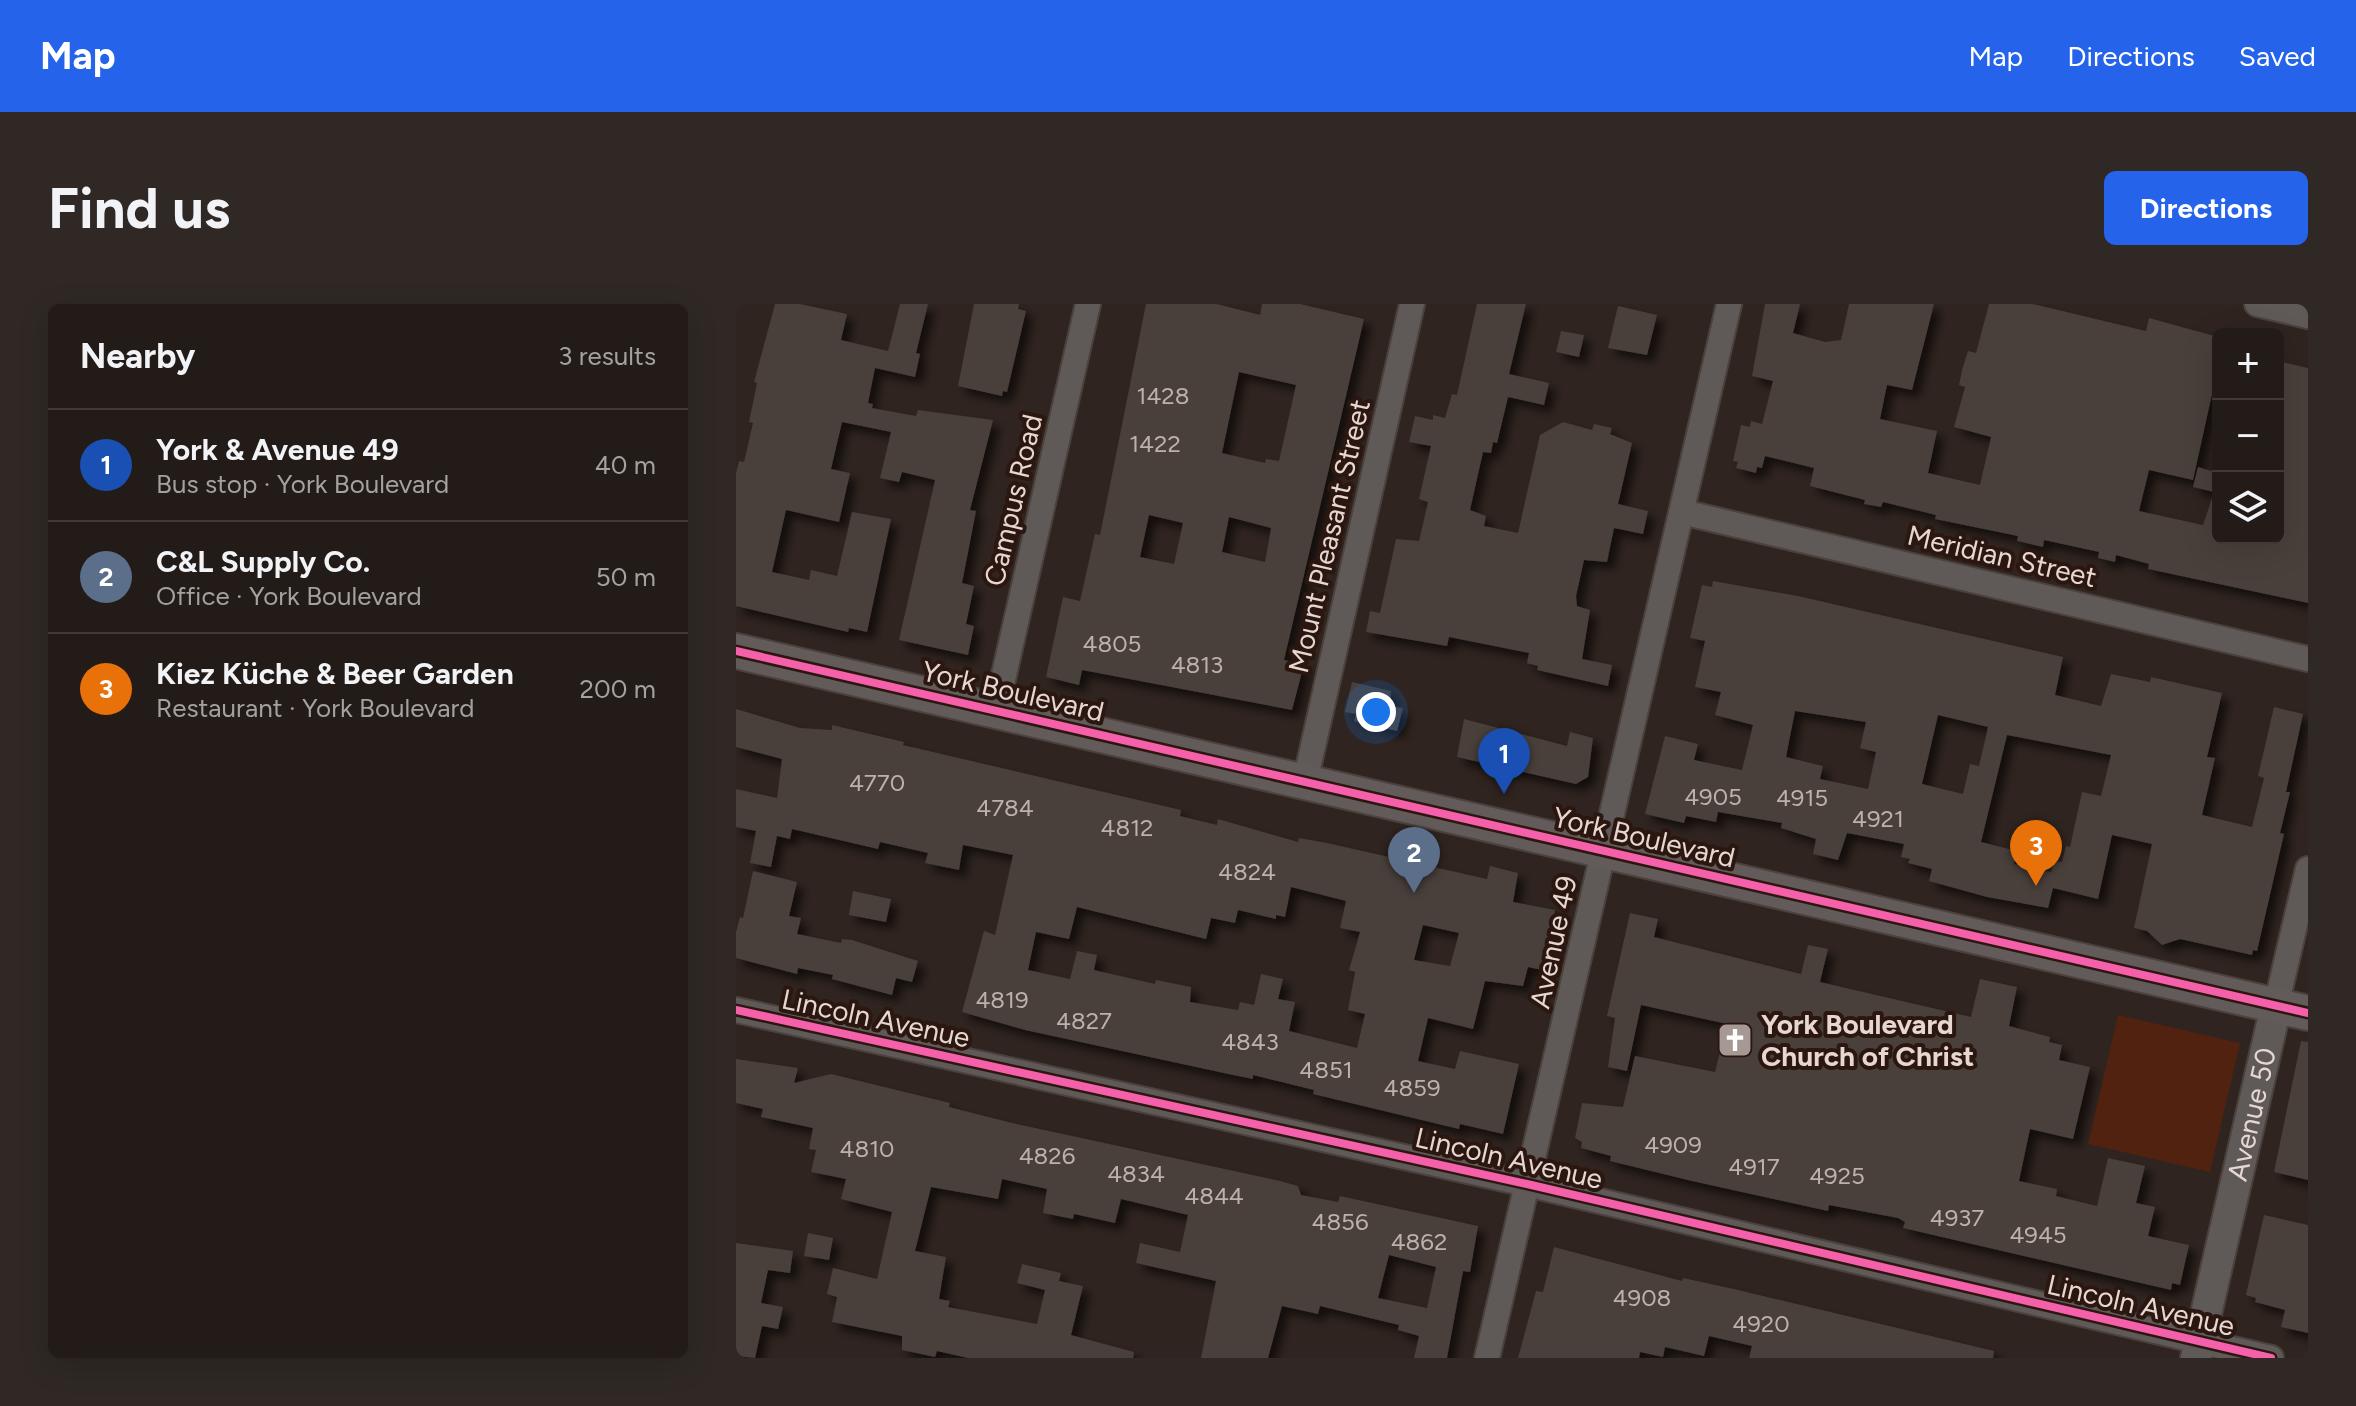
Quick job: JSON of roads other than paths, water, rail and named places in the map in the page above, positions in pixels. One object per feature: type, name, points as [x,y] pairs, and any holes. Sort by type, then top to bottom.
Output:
[{"type":"main road","name":"York Boulevard","points":[[736,651],[2292,1010]]},
{"type":"street","name":"Campus Road","points":[[996,710],[1088,304]]},
{"type":"street","name":"Mount Pleasant Street","points":[[1305,782],[1412,304]]},
{"type":"street","name":"Avenue 49","points":[[1487,1358],[1729,304]]},
{"type":"street","points":[[2257,304],[2308,316]]},
{"type":"street","name":"Meridian Street","points":[[1682,512],[2308,659]]},
{"type":"street","name":"Avenue 50","points":[[2198,1350],[2292,1010],[2308,869]]},
{"type":"street","name":"Lincoln Avenue","points":[[736,1010],[1527,1184],[2198,1350],[2271,1358]]},
{"type":"place","name":"York & Avenue 49","points":[[1504,794]]},
{"type":"place","name":"Kiez Küche & Beer Garden","points":[[2036,886]]},
{"type":"place","name":"C&L Supply Co.","points":[[1414,893]]},
{"type":"place","name":"York Boulevard Church of Christ","points":[[1735,1040]]}]
